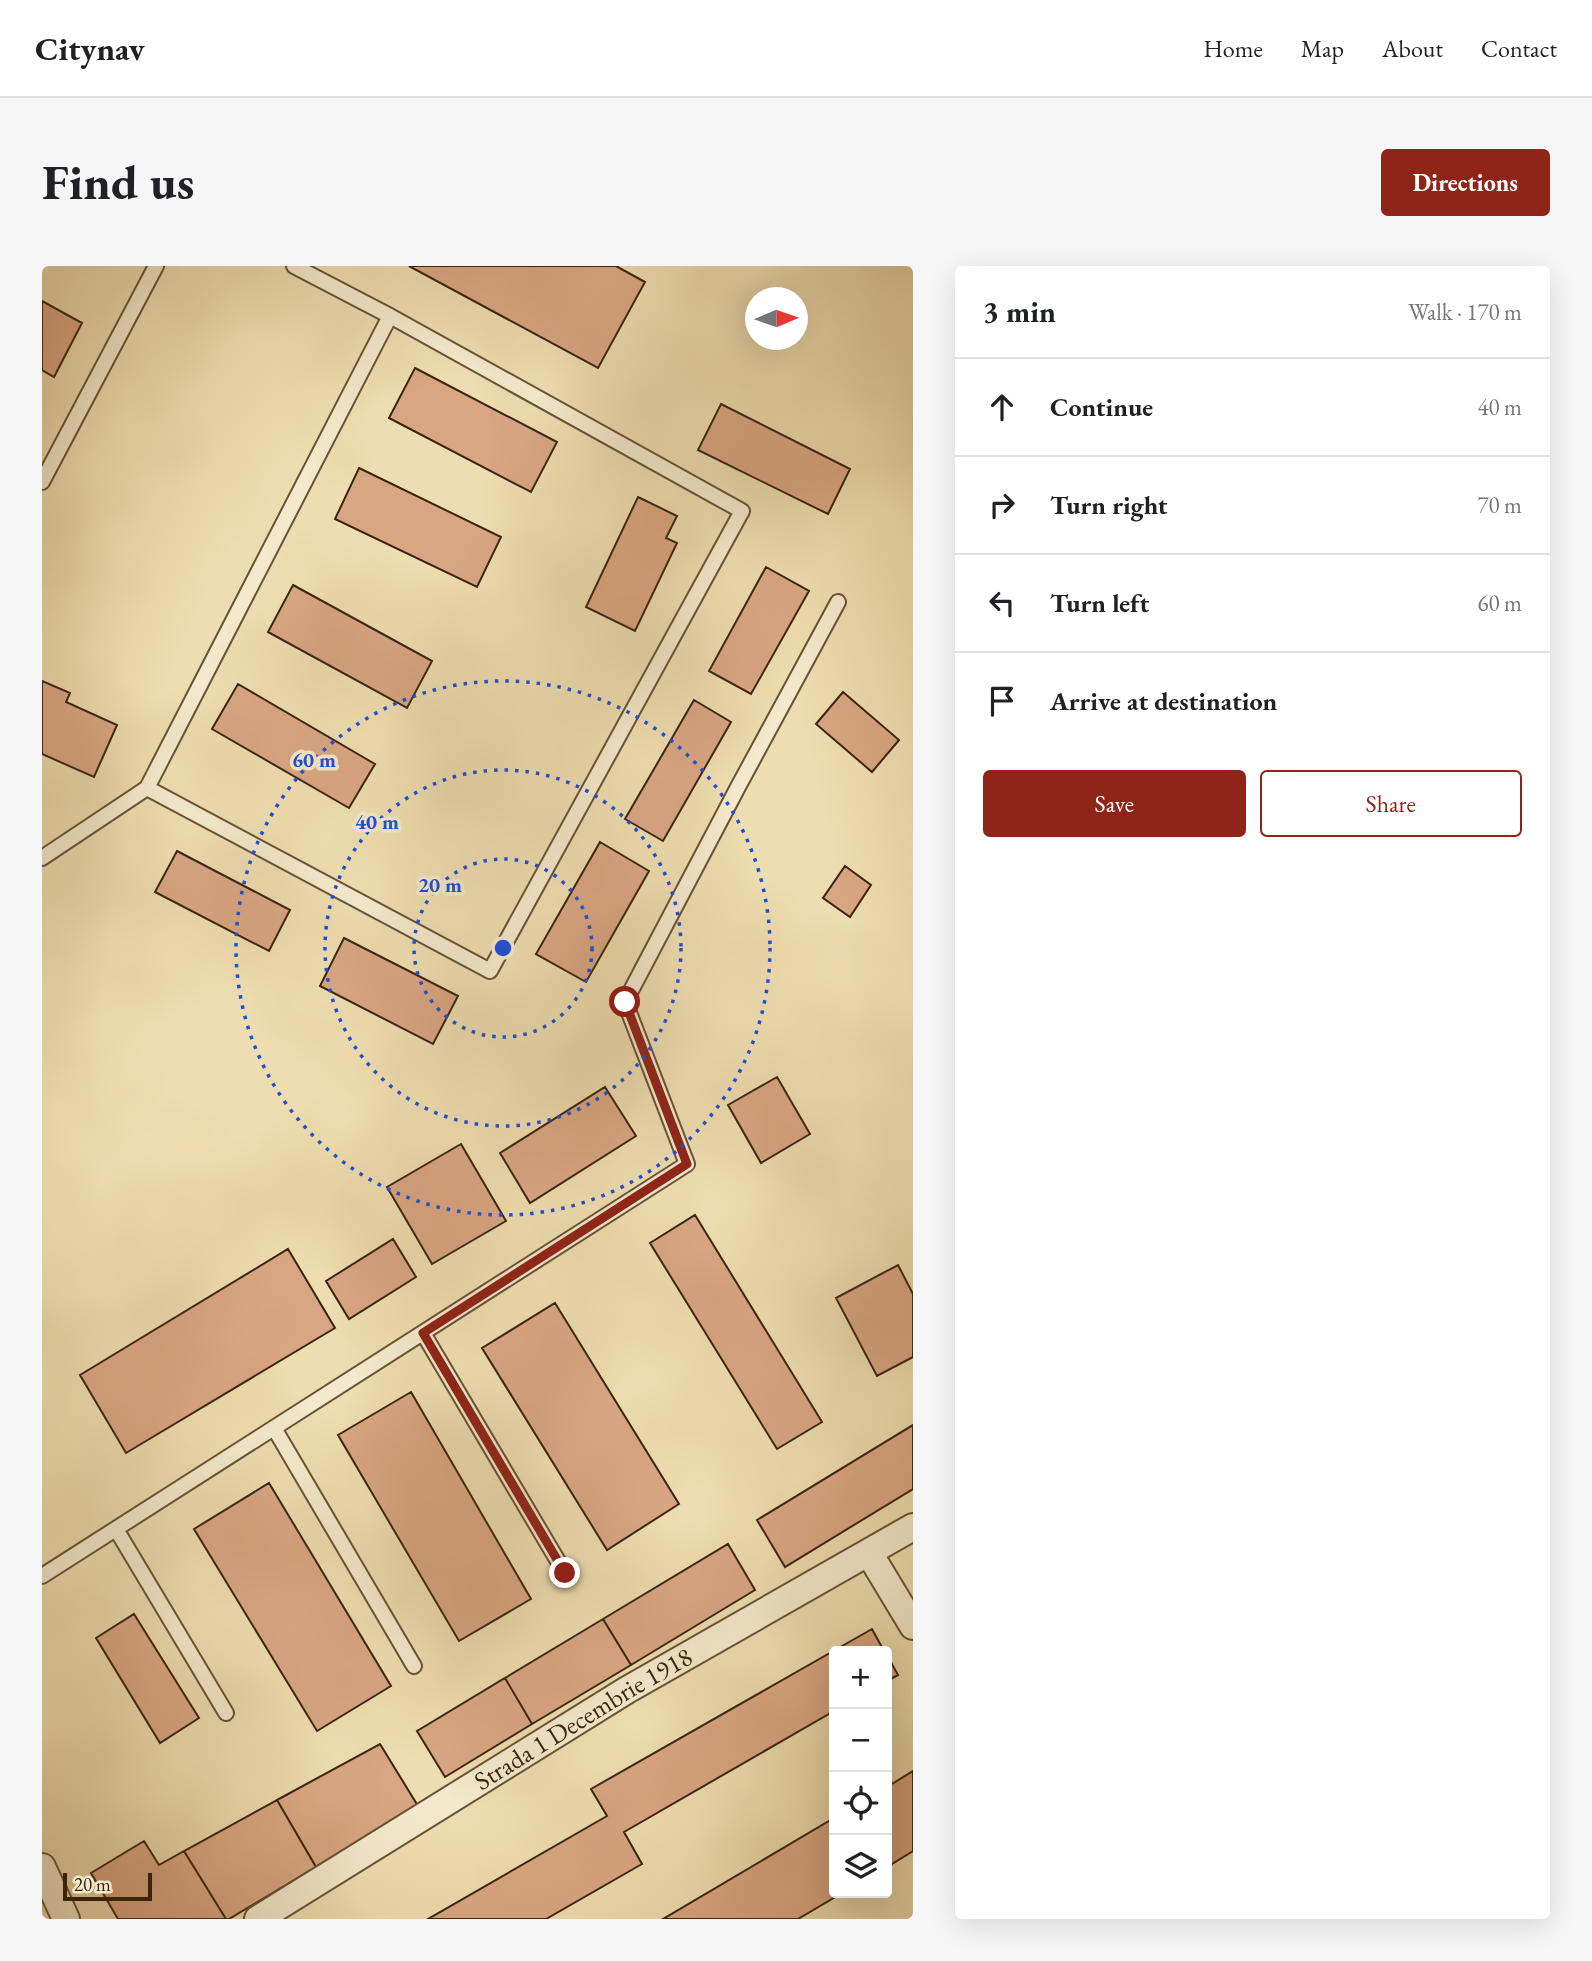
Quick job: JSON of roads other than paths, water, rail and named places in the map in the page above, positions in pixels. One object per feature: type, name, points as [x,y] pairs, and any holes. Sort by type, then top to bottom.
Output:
[{"type":"street","name":"Strada 1 Decembrie 1918","points":[[258,1919],[627,1690],[913,1527]]},
{"type":"street","points":[[869,1553],[913,1626]]},
{"type":"street","points":[[42,1867],[66,1919]]},
{"type":"lane","points":[[42,482],[156,266]]},
{"type":"lane","points":[[147,788],[490,971],[741,511],[295,266]]},
{"type":"lane","points":[[42,858],[147,788],[390,316]]},
{"type":"lane","points":[[42,1576],[687,1164],[625,1002],[838,603]]},
{"type":"lane","points":[[423,1333],[565,1573]]},
{"type":"lane","points":[[274,1428],[414,1665]]},
{"type":"lane","points":[[116,1529],[226,1713]]}]
